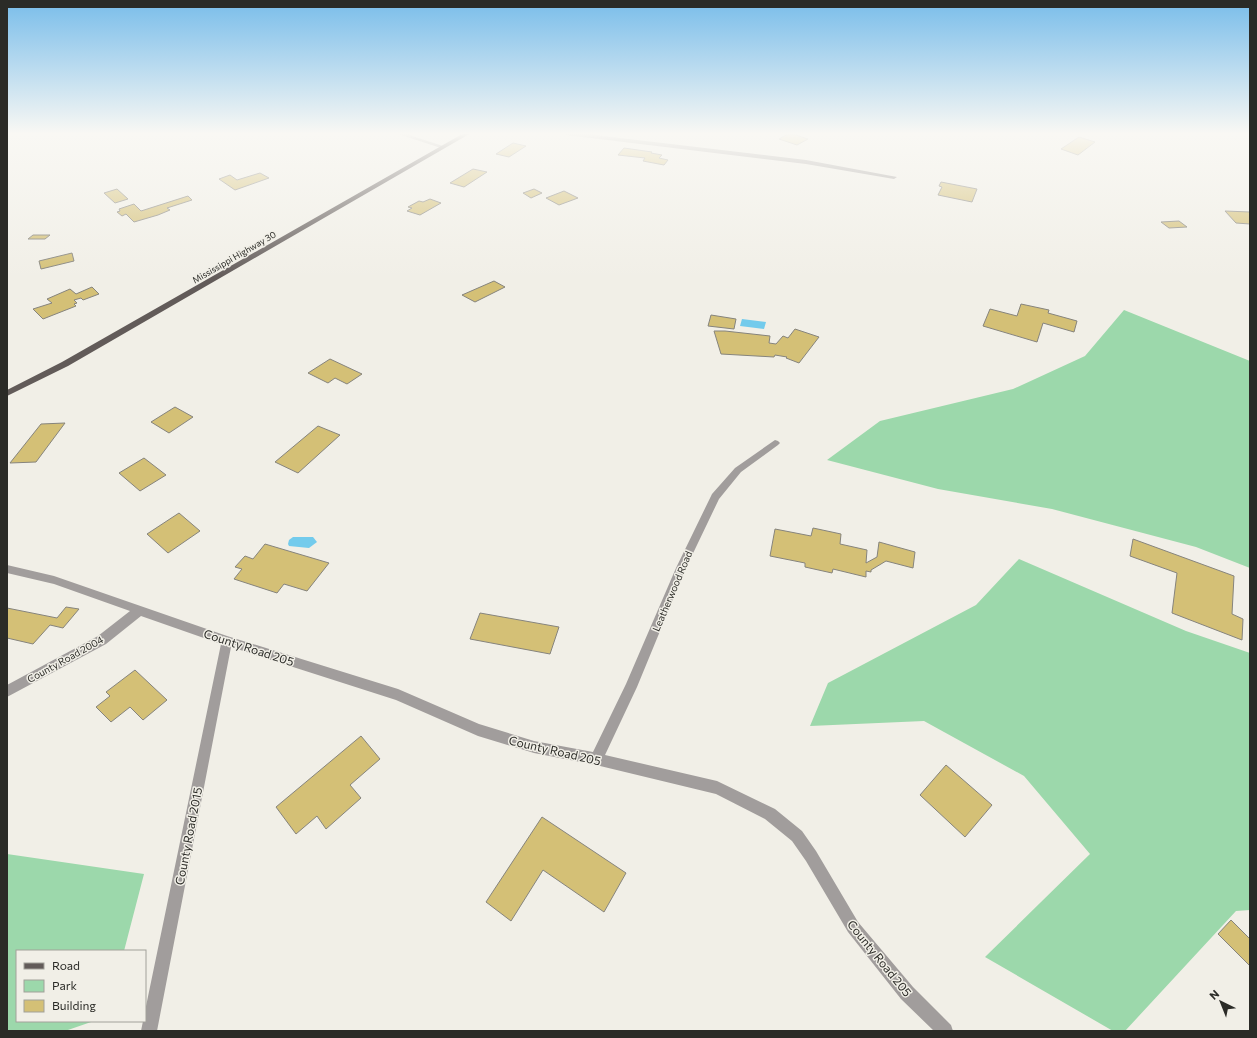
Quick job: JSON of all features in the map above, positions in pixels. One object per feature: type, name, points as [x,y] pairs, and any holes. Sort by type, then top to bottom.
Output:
[{"type":"main road","name":"Mississippi Highway 30","points":[[7,394],[65,364],[382,181]]},
{"type":"street","name":"Leatherwood Road","points":[[596,758],[631,687],[681,568],[715,497],[738,470],[775,443]]},
{"type":"street","name":"County Road 205","points":[[7,569],[54,580],[226,641],[398,695],[478,730],[534,747],[596,758],[647,772],[717,788],[770,814],[797,836],[811,856],[853,927],[907,993],[945,1031]]},
{"type":"street","name":"County Road 2004","points":[[7,691],[102,640],[140,610]]},
{"type":"street","name":"County Road 2015","points":[[149,1031],[226,641]]},
{"type":"green space","points":[[1124,310],[1250,361],[1250,568],[1196,547],[1052,509],[938,489],[827,460],[880,421],[1013,389],[1085,356]]},
{"type":"green space","points":[[1019,559],[1186,631],[1250,653],[1250,910],[1236,911],[1125,1031],[1113,1031],[985,957],[1090,854],[1024,776],[924,721],[810,726],[828,683],[976,605]]},
{"type":"green space","points":[[7,854],[144,874],[124,950],[16,950],[16,1022],[91,1022],[65,1031],[7,1031]]},
{"type":"water","points":[[742,319],[766,322],[764,329],[740,326]]},
{"type":"water","points":[[293,537],[313,537],[317,542],[309,548],[289,546],[289,540]]},
{"type":"building","points":[[223,181],[259,181],[235,190]]},
{"type":"building","points":[[453,181],[473,181],[464,187],[450,183]]},
{"type":"building","points":[[941,182],[977,189],[972,202],[938,195],[942,187],[939,186]]},
{"type":"building","points":[[117,189],[128,199],[115,203],[104,193]]},
{"type":"building","points":[[534,189],[542,193],[531,198],[523,193]]},
{"type":"building","points":[[564,191],[578,198],[559,205],[546,198]]},
{"type":"building","points":[[188,196],[192,200],[167,208],[170,210],[158,215],[134,222],[126,214],[122,216],[117,212],[120,211],[119,209],[134,204],[141,211]]},
{"type":"building","points":[[430,199],[441,203],[420,215],[407,211],[412,208],[408,207],[419,201],[423,202]]},
{"type":"building","points":[[1225,211],[1250,212],[1250,224],[1236,223]]},
{"type":"building","points":[[1179,221],[1187,227],[1169,228],[1161,222]]},
{"type":"building","points":[[33,235],[50,235],[45,239],[28,239]]},
{"type":"building","points":[[72,253],[74,261],[41,269],[39,261]]},
{"type":"building","points":[[494,281],[505,287],[475,302],[462,295]]},
{"type":"building","points":[[92,287],[99,294],[83,300],[81,298],[74,300],[77,303],[74,304],[76,306],[43,319],[33,309],[52,303],[47,299],[70,289],[76,294]]},
{"type":"building","points":[[1021,304],[1049,310],[1048,313],[1077,321],[1074,332],[1043,323],[1037,342],[983,326],[990,309],[1017,316]]},
{"type":"building","points":[[711,315],[736,319],[734,329],[708,326]]},
{"type":"building","points":[[795,329],[819,337],[799,363],[786,358],[787,357],[775,355],[774,357],[721,354],[714,331],[770,336],[769,343],[776,344],[783,336],[788,338]]},
{"type":"building","points":[[330,359],[362,374],[347,384],[335,378],[328,383],[308,373]]},
{"type":"building","points":[[175,407],[193,417],[169,433],[151,422]]},
{"type":"building","points":[[65,423],[36,462],[10,463],[41,424]]},
{"type":"building","points":[[318,426],[340,435],[298,473],[275,462]]},
{"type":"building","points":[[144,458],[166,475],[140,491],[119,473]]},
{"type":"building","points":[[179,513],[200,531],[168,553],[147,534]]},
{"type":"building","points":[[813,528],[841,534],[840,544],[867,550],[866,563],[877,557],[879,542],[915,552],[913,568],[886,561],[871,570],[871,572],[866,571],[866,577],[833,569],[832,573],[805,567],[805,563],[770,556],[775,529],[811,536]]},
{"type":"building","points":[[1133,539],[1234,576],[1232,614],[1243,619],[1242,640],[1172,613],[1177,573],[1130,556]]},
{"type":"building","points":[[265,544],[329,563],[307,591],[284,584],[277,593],[234,579],[242,569],[235,567],[245,556],[253,559]]},
{"type":"building","points":[[66,607],[79,609],[63,628],[50,625],[33,644],[7,638],[7,608],[57,618]]},
{"type":"building","points":[[480,613],[559,627],[550,654],[470,639]]},
{"type":"building","points":[[135,670],[167,700],[143,720],[130,707],[111,722],[96,707],[110,696],[106,692]]},
{"type":"building","points":[[361,736],[380,759],[350,785],[361,798],[326,829],[317,816],[296,834],[276,807]]},
{"type":"building","points":[[946,765],[992,805],[965,837],[920,795]]},
{"type":"building","points":[[542,817],[626,873],[604,912],[543,870],[511,921],[486,902]]},
{"type":"building","points":[[1231,920],[1250,939],[1250,966],[1218,934]]}]
